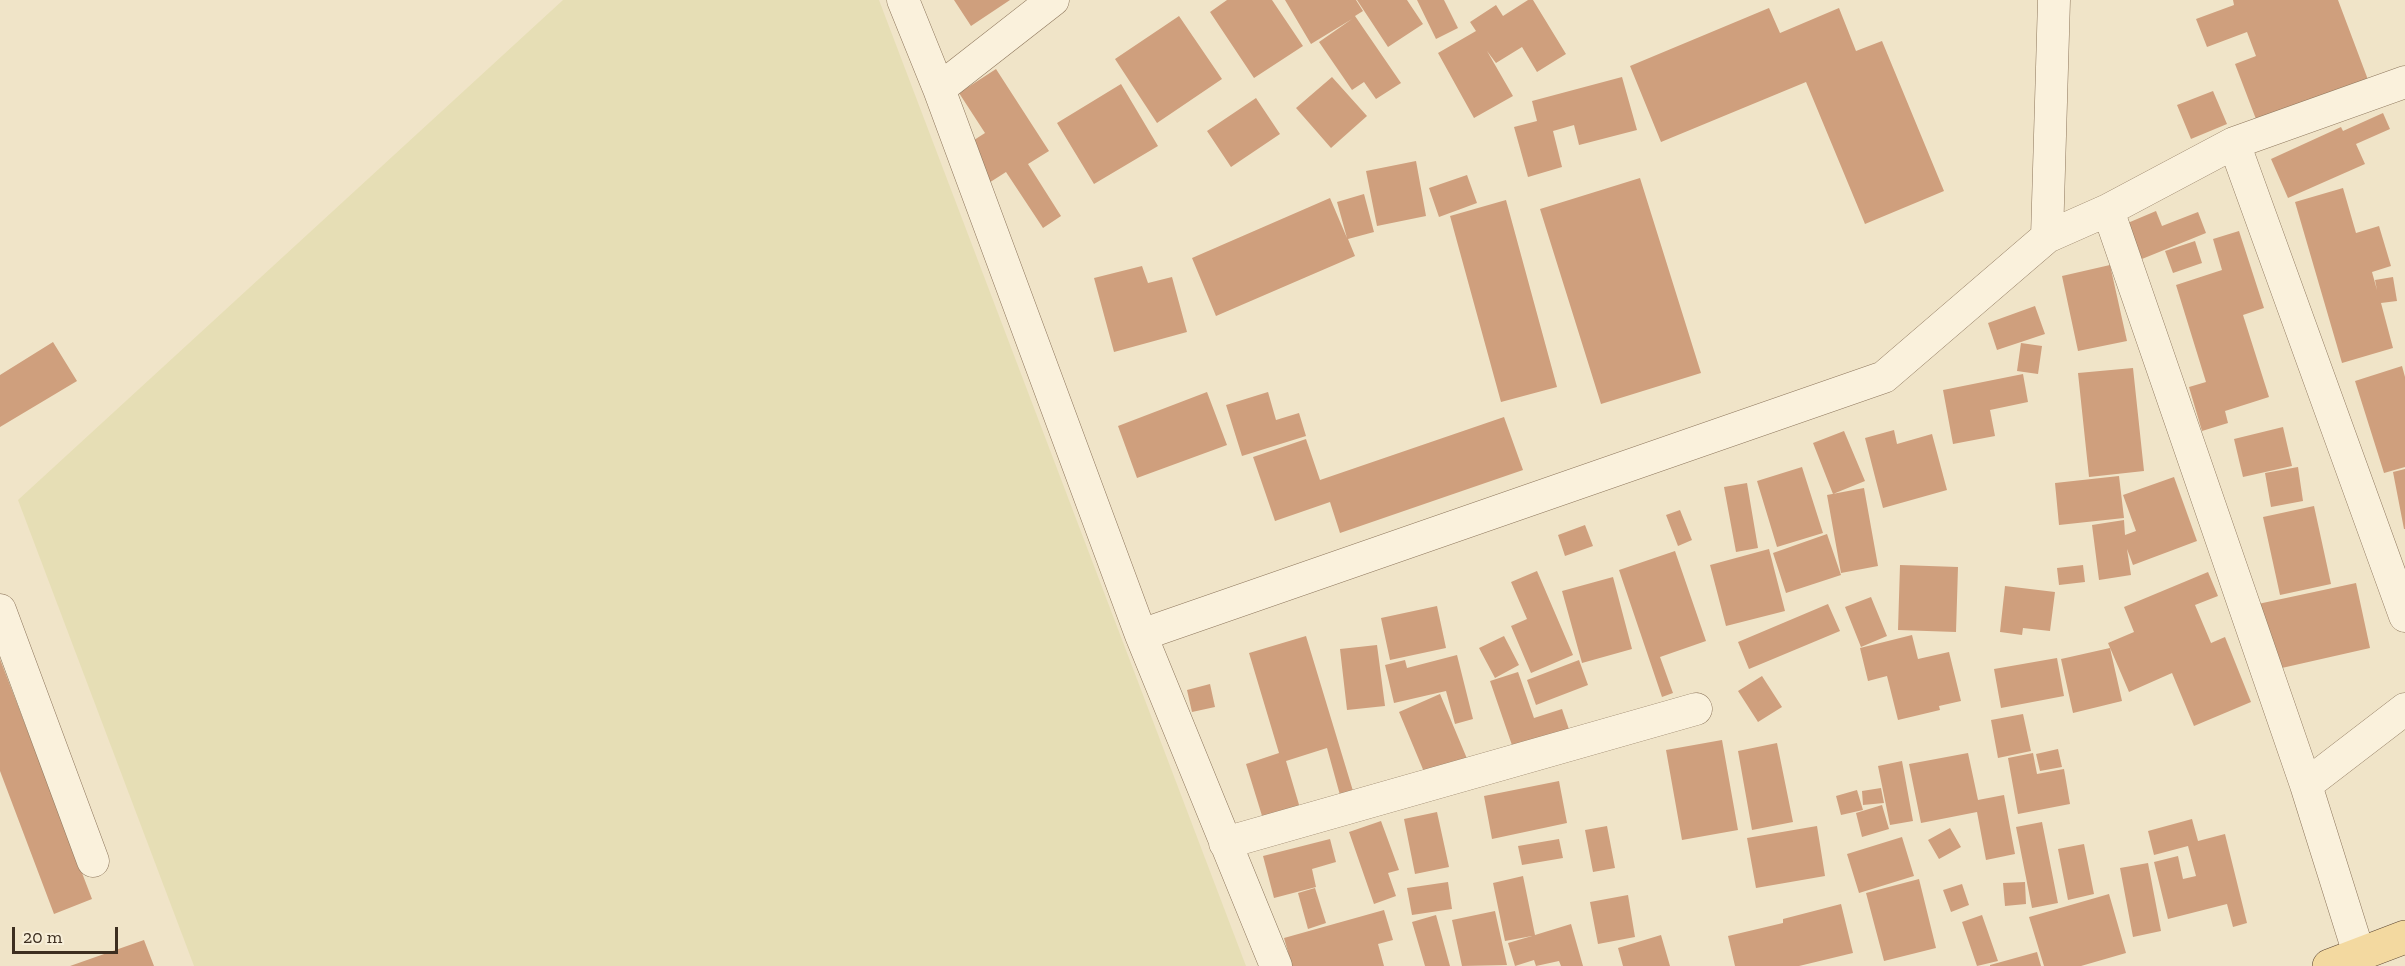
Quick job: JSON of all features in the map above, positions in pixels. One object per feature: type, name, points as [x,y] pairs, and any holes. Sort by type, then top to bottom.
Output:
[{"type":"main road","points":[[2329,966],[2405,937]]},
{"type":"street","points":[[903,0],[939,89],[1141,635],[1276,966]]},
{"type":"street","points":[[939,89],[1053,0]]},
{"type":"street","points":[[2047,237],[2054,0]]},
{"type":"street","points":[[1141,635],[1884,377],[2047,237],[2108,210],[2234,144],[2405,82]]},
{"type":"street","points":[[2234,144],[2405,616]]},
{"type":"street","points":[[2108,210],[2306,785],[2359,954]]},
{"type":"street","points":[[0,610],[93,861]]},
{"type":"street","points":[[1225,843],[1696,709]]},
{"type":"street","points":[[2306,785],[2405,709]]},
{"type":"shaded area","points":[[563,0],[879,0],[1246,966],[194,966],[18,500]]},
{"type":"building","points":[[954,0],[1010,0],[971,26]]},
{"type":"building","points":[[1227,0],[1272,0],[1303,46],[1254,78],[1210,12]]},
{"type":"building","points":[[1285,0],[1356,0],[1363,11],[1355,16],[1401,83],[1376,99],[1364,82],[1352,90],[1319,42],[1352,19],[1311,44]]},
{"type":"building","points":[[1357,0],[1407,0],[1423,24],[1388,47]]},
{"type":"building","points":[[1417,0],[1444,0],[1458,28],[1436,39]]},
{"type":"building","points":[[1528,0],[1533,0],[1566,54],[1537,72],[1522,47],[1496,63],[1487,51],[1513,96],[1474,118],[1438,53],[1476,31],[1470,22],[1496,5],[1503,16]]},
{"type":"building","points":[[2233,0],[2338,0],[2373,93],[2259,127],[2235,64],[2256,56],[2247,32],[2207,47],[2196,19],[2234,5]]},
{"type":"building","points":[[1769,8],[1780,33],[1839,8],[1856,51],[1882,41],[1944,191],[1865,224],[1806,82],[1661,142],[1630,66]]},
{"type":"building","points":[[1179,16],[1222,79],[1157,123],[1115,59]]},
{"type":"building","points":[[996,69],[1049,151],[1028,164],[1061,216],[1043,228],[1006,172],[981,188],[957,151],[985,133],[959,93]]},
{"type":"building","points":[[1332,77],[1367,116],[1331,148],[1296,108]]},
{"type":"building","points":[[1622,77],[1637,130],[1579,145],[1574,125],[1553,131],[1562,167],[1528,177],[1514,127],[1537,121],[1532,101]]},
{"type":"building","points":[[1121,84],[1158,146],[1094,184],[1057,123]]},
{"type":"building","points":[[2213,91],[2227,124],[2191,139],[2177,105]]},
{"type":"building","points":[[1256,98],[1280,134],[1231,167],[1207,131]]},
{"type":"building","points":[[2383,113],[2390,129],[2356,144],[2365,164],[2288,198],[2271,159],[2341,127],[2343,131]]},
{"type":"building","points":[[1416,161],[1426,216],[1377,226],[1366,171]]},
{"type":"building","points":[[1467,175],[1477,203],[1439,217],[1429,188]]},
{"type":"building","points":[[1640,178],[1701,373],[1601,404],[1540,209]]},
{"type":"building","points":[[2343,188],[2356,233],[2379,226],[2391,266],[2372,272],[2377,290],[2375,280],[2393,277],[2397,301],[2381,303],[2393,348],[2342,363],[2295,202]]},
{"type":"building","points":[[1364,194],[1374,232],[1348,239],[1355,256],[1216,316],[1192,258],[1330,198],[1347,238],[1337,202]]},
{"type":"building","points":[[1506,200],[1557,387],[1501,402],[1450,216]]},
{"type":"building","points":[[2156,211],[2162,226],[2198,212],[2206,233],[2137,261],[2123,225]]},
{"type":"building","points":[[2239,231],[2264,308],[2243,315],[2269,397],[2225,411],[2228,423],[2202,431],[2189,387],[2206,382],[2176,285],[2222,270],[2213,239]]},
{"type":"building","points":[[2195,241],[2202,263],[2173,273],[2165,251]]},
{"type":"building","points":[[2110,265],[2127,341],[2078,351],[2062,276]]},
{"type":"building","points":[[1142,266],[1148,283],[1172,277],[1187,332],[1114,352],[1094,278]]},
{"type":"building","points":[[2035,306],[2045,334],[1997,350],[1988,323]]},
{"type":"building","points":[[53,342],[77,381],[0,427],[0,375]]},
{"type":"building","points":[[2021,343],[2042,346],[2038,374],[2017,371]]},
{"type":"building","points":[[2402,366],[2405,377],[2405,467],[2384,473],[2355,381]]},
{"type":"building","points":[[2133,368],[2144,471],[2089,477],[2078,373]]},
{"type":"building","points":[[2023,374],[2028,402],[1990,410],[1995,436],[1953,444],[1943,390]]},
{"type":"building","points":[[1207,392],[1227,445],[1137,478],[1118,426]]},
{"type":"building","points":[[1268,392],[1276,420],[1299,413],[1306,436],[1242,456],[1226,405]]},
{"type":"building","points":[[1504,417],[1523,470],[1340,533],[1330,502],[1275,521],[1253,457],[1306,439],[1320,480]]},
{"type":"building","points":[[2283,427],[2292,466],[2243,477],[2234,439]]},
{"type":"building","points":[[1894,430],[1897,444],[1932,434],[1947,490],[1883,508],[1865,438]]},
{"type":"building","points":[[1844,431],[1865,481],[1833,494],[1813,443]]},
{"type":"building","points":[[1802,467],[1823,533],[1777,547],[1757,481]]},
{"type":"building","points":[[2298,467],[2303,501],[2271,507],[2265,473]]},
{"type":"building","points":[[2405,469],[2405,529],[2404,529],[2393,472]]},
{"type":"building","points":[[2119,476],[2124,518],[2059,525],[2055,483]]},
{"type":"building","points":[[2174,477],[2197,541],[2133,565],[2127,549],[2131,575],[2099,580],[2092,525],[2124,520],[2125,535],[2136,531],[2123,495]]},
{"type":"building","points":[[1747,483],[1758,548],[1736,552],[1724,487]]},
{"type":"building","points":[[1864,488],[1878,566],[1841,573],[1827,495]]},
{"type":"building","points":[[2314,506],[2331,584],[2280,595],[2263,517]]},
{"type":"building","points":[[1680,510],[1692,540],[1678,546],[1666,515]]},
{"type":"building","points":[[1585,525],[1593,546],[1565,556],[1558,535]]},
{"type":"building","points":[[1827,534],[1841,575],[1786,593],[1773,553]]},
{"type":"building","points":[[1769,549],[1785,611],[1726,626],[1710,565]]},
{"type":"building","points":[[1675,551],[1706,641],[1660,657],[1673,693],[1662,697],[1619,570]]},
{"type":"building","points":[[1900,565],[1958,567],[1956,632],[1898,630]]},
{"type":"building","points":[[2083,565],[2085,582],[2059,585],[2057,568]]},
{"type":"building","points":[[1537,571],[1573,655],[1531,673],[1511,626],[1527,619],[1511,582]]},
{"type":"building","points":[[2208,572],[2218,596],[2195,605],[2211,643],[2225,637],[2251,702],[2194,726],[2172,673],[2129,692],[2108,643],[2134,632],[2124,607]]},
{"type":"building","points":[[1613,577],[1632,649],[1582,663],[1562,591]]},
{"type":"building","points":[[2356,583],[2370,648],[2273,670],[2258,604]]},
{"type":"building","points":[[2005,586],[2055,592],[2050,631],[2023,628],[2022,635],[2000,632]]},
{"type":"building","points":[[1871,597],[1887,636],[1861,647],[1845,607]]},
{"type":"building","points":[[1828,604],[1840,631],[1749,669],[1738,642]]},
{"type":"building","points":[[1437,606],[1446,648],[1390,660],[1381,618]]},
{"type":"building","points":[[1912,635],[1918,659],[1949,652],[1961,701],[1939,706],[1940,710],[1898,720],[1887,676],[1868,681],[1860,648]]},
{"type":"building","points":[[1306,636],[1353,791],[1340,795],[1327,748],[1286,761],[1300,808],[1263,819],[1246,764],[1279,753],[1249,653]]},
{"type":"building","points":[[1504,636],[1519,665],[1495,678],[1479,648]]},
{"type":"building","points":[[1377,645],[1385,706],[1347,710],[1340,649]]},
{"type":"building","points":[[2110,648],[2122,701],[2073,713],[2061,659]]},
{"type":"building","points":[[1457,655],[1473,719],[1455,724],[1446,691],[1394,703],[1385,665],[1405,660],[1407,668]]},
{"type":"building","points":[[2057,658],[2064,696],[2001,708],[1994,669]]},
{"type":"building","points":[[0,659],[92,899],[54,914],[0,771]]},
{"type":"building","points":[[1579,660],[1588,685],[1536,705],[1527,680]]},
{"type":"building","points":[[1518,672],[1534,718],[1562,709],[1573,741],[1514,751],[1490,681]]},
{"type":"building","points":[[1762,676],[1782,707],[1758,722],[1738,691]]},
{"type":"building","points":[[1210,684],[1215,707],[1192,712],[1187,690]]},
{"type":"building","points":[[1440,694],[1468,761],[1427,779],[1399,712]]},
{"type":"building","points":[[2023,714],[2031,751],[1998,758],[1991,720]]},
{"type":"building","points":[[1722,740],[1738,830],[1682,840],[1666,750]]},
{"type":"building","points":[[1777,743],[1793,822],[1752,830],[1738,751]]},
{"type":"building","points":[[2058,749],[2062,767],[2040,771],[2036,754]]},
{"type":"building","points":[[1968,753],[1978,800],[2004,795],[2015,854],[1986,860],[1977,812],[1921,823],[1909,764]]},
{"type":"building","points":[[2033,753],[2037,774],[2064,769],[2070,804],[2018,814],[2008,758]]},
{"type":"building","points":[[1902,761],[1913,821],[1890,825],[1878,766]]},
{"type":"building","points":[[1559,781],[1567,823],[1492,839],[1484,796]]},
{"type":"building","points":[[1881,788],[1884,803],[1863,805],[1862,791]]},
{"type":"building","points":[[1857,790],[1863,810],[1841,815],[1836,796]]},
{"type":"building","points":[[1882,805],[1889,829],[1862,837],[1856,813]]},
{"type":"building","points":[[1437,812],[1449,867],[1415,874],[1404,819]]},
{"type":"building","points":[[2192,819],[2198,841],[2225,834],[2247,923],[2233,927],[2227,904],[2168,919],[2154,862],[2178,856],[2183,879],[2196,876],[2188,846],[2154,855],[2148,831]]},
{"type":"building","points":[[1381,821],[1399,870],[1388,873],[1396,896],[1374,904],[1349,832]]},
{"type":"building","points":[[2042,822],[2058,903],[2032,908],[2016,827]]},
{"type":"building","points":[[1607,826],[1615,868],[1593,872],[1585,830]]},
{"type":"building","points":[[1817,826],[1825,876],[1756,888],[1747,838]]},
{"type":"building","points":[[1950,828],[1961,847],[1939,859],[1928,840]]},
{"type":"building","points":[[1902,837],[1914,876],[1859,893],[1847,854]]},
{"type":"building","points":[[1330,839],[1336,862],[1312,869],[1316,887],[1274,898],[1263,856]]},
{"type":"building","points":[[1559,839],[1563,858],[1522,865],[1518,846]]},
{"type":"building","points":[[2084,844],[2094,894],[2068,900],[2058,849]]},
{"type":"building","points":[[2148,863],[2161,931],[2133,937],[2120,868]]},
{"type":"building","points":[[1523,876],[1535,935],[1571,924],[1583,966],[1561,966],[1559,961],[1536,966],[1534,960],[1515,966],[1508,943],[1532,936],[1505,941],[1493,883]]},
{"type":"building","points":[[1919,879],[1936,948],[1884,961],[1866,893]]},
{"type":"building","points":[[1448,882],[1452,909],[1412,915],[1407,888]]},
{"type":"building","points":[[2025,882],[2026,904],[2005,906],[2003,883]]},
{"type":"building","points":[[1962,884],[1969,905],[1951,912],[1943,890]]},
{"type":"building","points":[[1315,888],[1326,923],[1308,929],[1298,893]]},
{"type":"building","points":[[2109,894],[2126,953],[2081,966],[2044,966],[2029,917]]},
{"type":"building","points":[[1628,895],[1635,937],[1598,944],[1590,902]]},
{"type":"building","points":[[1841,904],[1853,953],[1799,966],[1735,966],[1728,936],[1783,923],[1783,919]]},
{"type":"building","points":[[1384,910],[1393,940],[1378,944],[1384,966],[1292,966],[1284,938]]},
{"type":"building","points":[[1495,911],[1507,965],[1462,966],[1452,920]]},
{"type":"building","points":[[1436,915],[1450,966],[1425,966],[1412,922]]},
{"type":"building","points":[[1982,915],[1998,961],[1977,966],[1962,922]]},
{"type":"building","points":[[1661,935],[1670,966],[1623,966],[1618,948]]},
{"type":"building","points":[[144,940],[154,966],[70,966]]},
{"type":"building","points":[[2037,952],[2041,966],[1990,966],[1990,965]]}]
